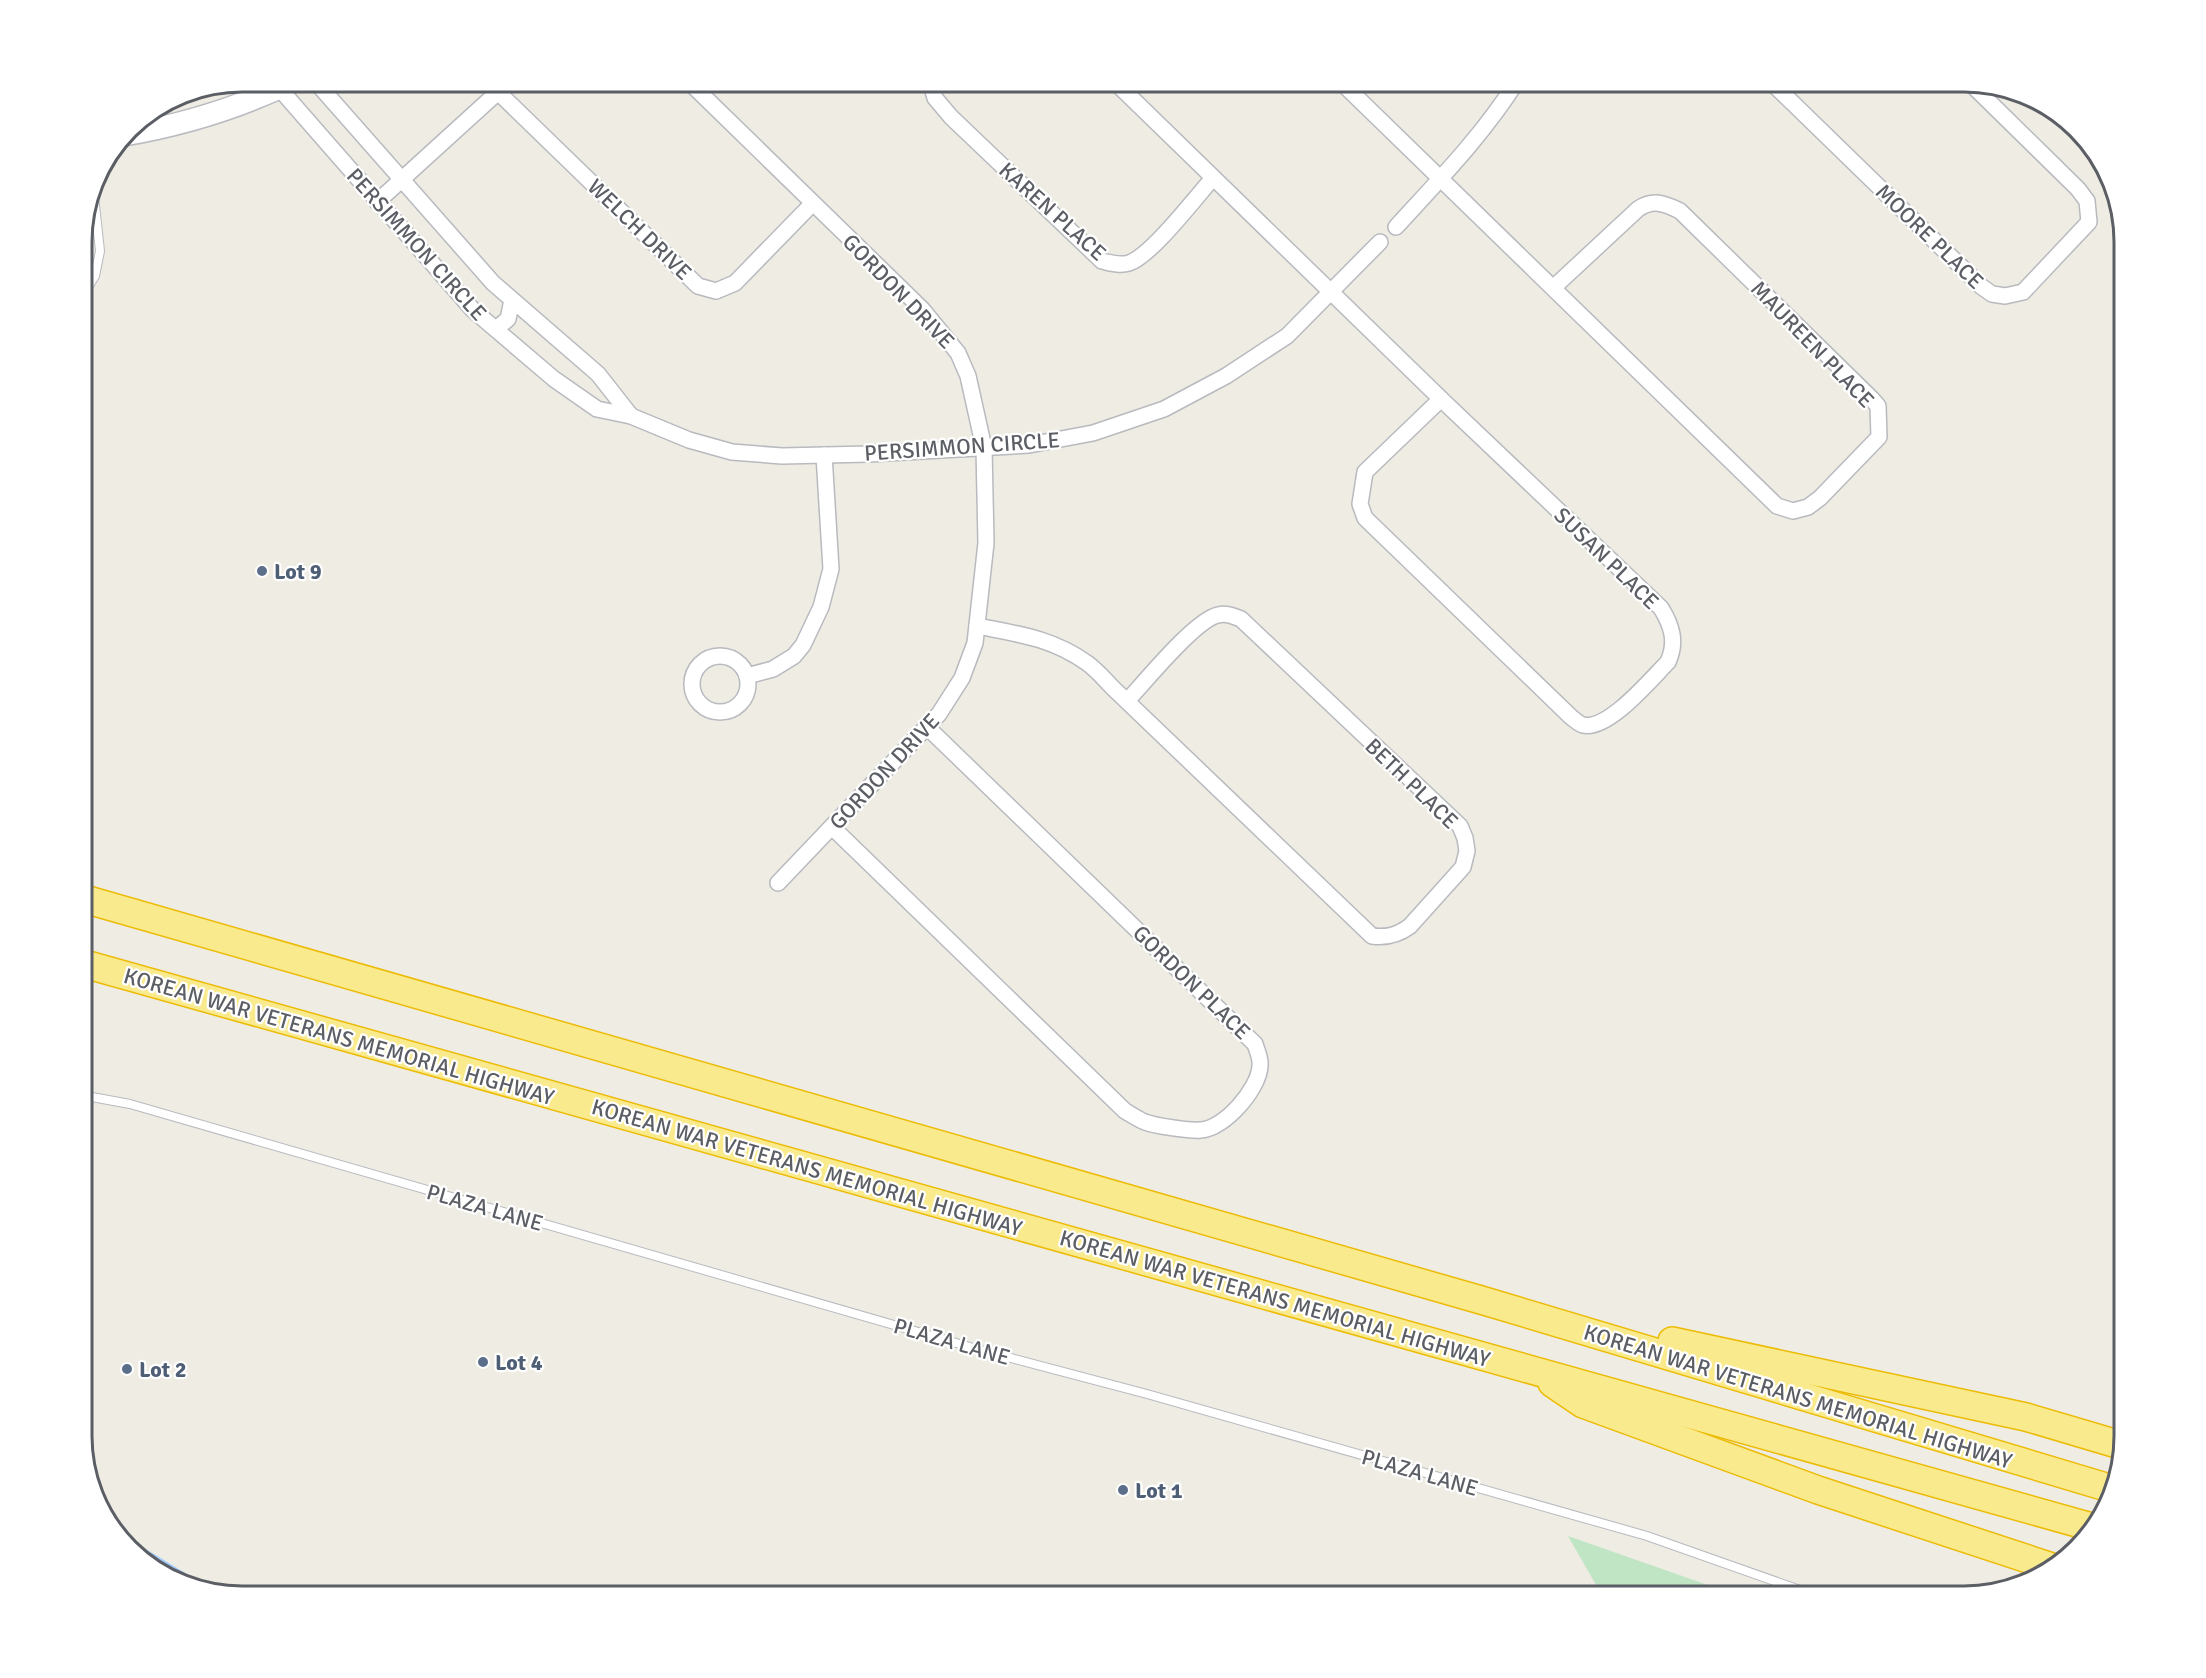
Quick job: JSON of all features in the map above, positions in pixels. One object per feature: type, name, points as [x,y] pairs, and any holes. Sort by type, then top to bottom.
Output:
[{"type":"highway","name":"KOREAN WAR VETERANS MEMORIAL HIGHWAY","points":[[92,901],[1480,1300],[2106,1487]]},
{"type":"highway","name":"KOREAN WAR VETERANS MEMORIAL HIGHWAY","points":[[92,966],[2086,1525]]},
{"type":"highway","name":"KOREAN WAR VETERANS MEMORIAL HIGHWAY","points":[[1480,1300],[2026,1417],[2114,1443]]},
{"type":"highway","name":"KOREAN WAR VETERANS MEMORIAL HIGHWAY","points":[[1533,1370],[1583,1404],[1818,1490],[2043,1564]]},
{"type":"street","points":[[139,132],[183,122],[267,92]]},
{"type":"street","name":"PERSIMMON CIRCLE","points":[[291,92],[377,202],[473,310],[554,379],[597,409],[631,416],[689,440],[732,452],[782,456],[984,448],[1029,445],[1094,433],[1164,409],[1226,376],[1287,336],[1380,242]]},
{"type":"street","name":"PERSIMMON CIRCLE","points":[[324,92],[493,283],[598,374],[631,416]]},
{"type":"street","points":[[377,202],[498,92]]},
{"type":"street","name":"WELCH DRIVE","points":[[498,92],[698,286],[716,291],[735,284],[813,203]]},
{"type":"street","name":"GORDON DRIVE","points":[[699,92],[922,309],[958,352],[968,376],[984,448],[986,543],[975,643],[962,678],[939,714],[778,883]]},
{"type":"street","name":"KAREN PLACE","points":[[933,92],[935,98],[951,117],[1102,261],[1118,265],[1129,263],[1145,254],[1213,178]]},
{"type":"street","points":[[1125,92],[1442,399]]},
{"type":"street","name":"MAUREEN PLACE","points":[[1351,92],[1777,506],[1793,511],[1808,507],[1880,437],[1878,406],[1871,398],[1680,210],[1663,203],[1648,202],[1553,288]]},
{"type":"street","points":[[1396,227],[1471,146],[1509,92]]},
{"type":"street","name":"MOORE PLACE","points":[[1781,92],[1982,287],[1992,294],[2005,296],[2023,292],[2090,222],[2087,201],[2078,189],[1980,92]]},
{"type":"street","points":[[496,329],[508,318],[512,300]]},
{"type":"street","name":"SUSAN PLACE","points":[[1442,399],[1660,608],[1668,620],[1674,637],[1673,652],[1668,662],[1611,718],[1595,724],[1583,725],[1571,717],[1365,518],[1360,504],[1365,472],[1442,399]]},
{"type":"street","points":[[747,676],[773,669],[794,656],[803,645],[821,607],[831,569],[824,455]]},
{"type":"street","name":"BETH PLACE","points":[[976,626],[1035,637],[1060,646],[1089,664],[1127,701],[1372,936],[1383,938],[1399,934],[1410,926],[1463,867],[1467,851],[1460,825],[1241,619],[1230,614],[1217,615],[1200,624],[1127,701]]},
{"type":"street","name":"GORDON PLACE","points":[[832,827],[1125,1111],[1146,1123],[1201,1130],[1226,1120],[1256,1082],[1260,1066],[1259,1054],[1254,1044],[927,727]]},
{"type":"lane","points":[[92,281],[100,251],[95,208]]},
{"type":"lane","name":"PLAZA LANE","points":[[92,1097],[130,1104],[977,1349],[1147,1394],[1636,1533],[1788,1586]]},
{"type":"green space","points":[[1568,1536],[1711,1586],[1597,1586]]},
{"type":"waterway","points":[[146,1553],[180,1573]]},
{"type":"place","name":"Lot 9","points":[[262,571]]},
{"type":"place","name":"Lot 4","points":[[483,1362]]},
{"type":"place","name":"Lot 2","points":[[127,1369]]},
{"type":"place","name":"Lot 1","points":[[1123,1490]]}]
